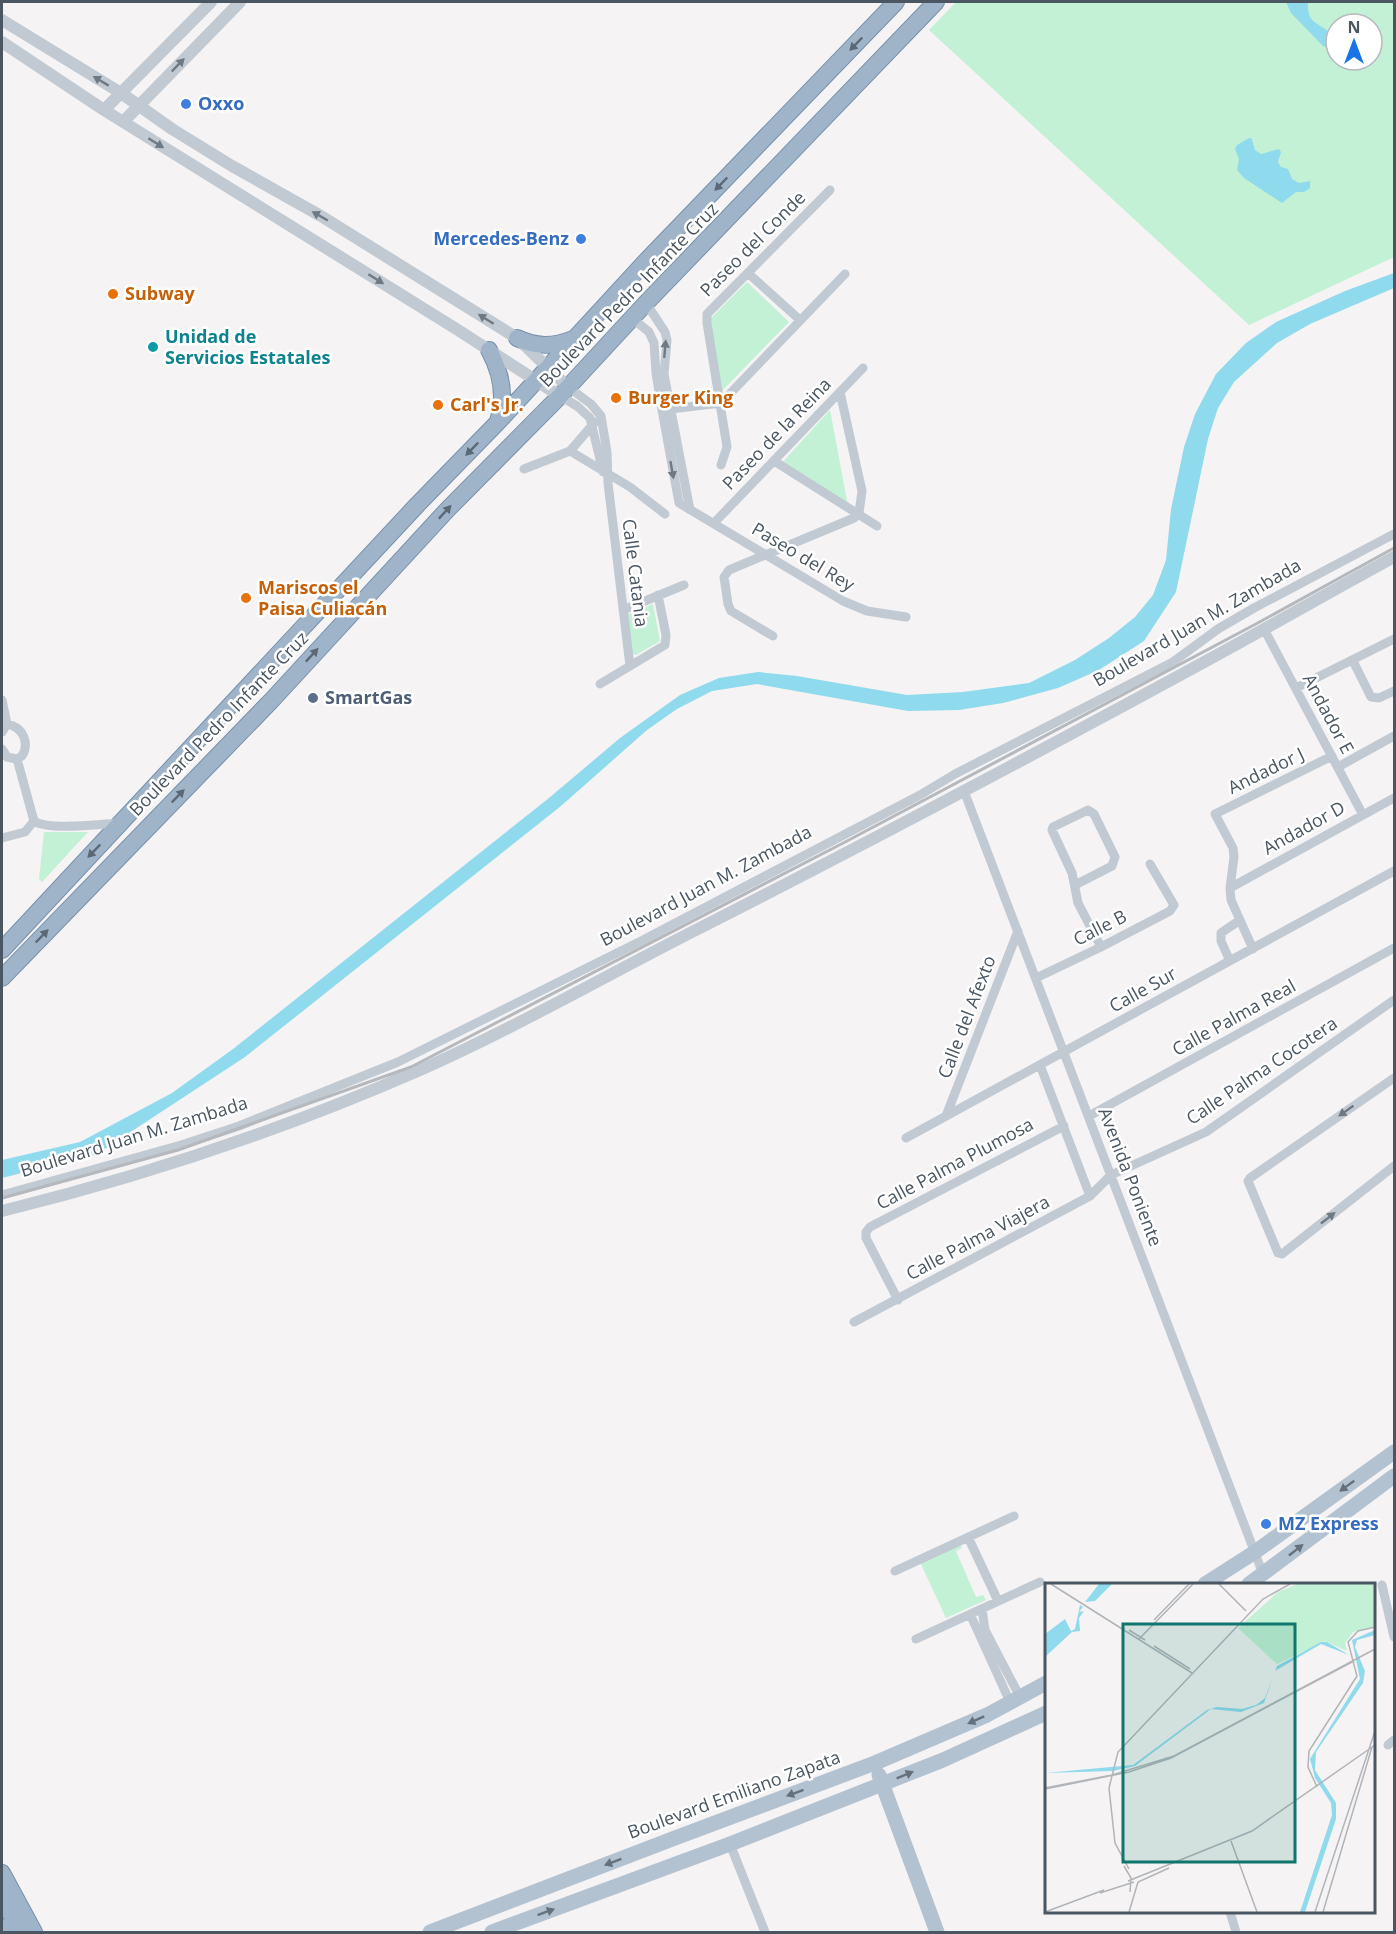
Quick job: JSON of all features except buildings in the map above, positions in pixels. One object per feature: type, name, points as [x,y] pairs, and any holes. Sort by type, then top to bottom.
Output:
[{"type":"highway","name":"Boulevard Pedro Infante Cruz","points":[[2,950],[418,504],[498,422],[574,338],[896,2]]},
{"type":"highway","name":"Boulevard Pedro Infante Cruz","points":[[2,978],[271,701],[448,508],[564,391],[936,2]]},
{"type":"highway","points":[[517,338],[545,346],[574,338]]},
{"type":"highway","points":[[489,350],[498,370],[502,391],[501,413],[498,422]]},
{"type":"highway","points":[[2,1873],[33,1932]]},
{"type":"highway","points":[[2,1897],[20,1932]]},
{"type":"highway","points":[[2,1927],[4,1932]]},
{"type":"main road","points":[[1206,1583],[1255,1552],[1395,1452]]},
{"type":"main road","points":[[1250,1583],[1395,1476]]},
{"type":"main road","name":"Boulevard Emiliano Zapata","points":[[430,1932],[875,1763],[929,1741],[1045,1684]]},
{"type":"main road","points":[[492,1932],[730,1844],[881,1785],[965,1751],[1045,1714]]},
{"type":"main road","points":[[875,1763],[881,1785],[937,1932]]},
{"type":"street","points":[[104,110],[211,2]]},
{"type":"street","points":[[123,122],[240,2]]},
{"type":"street","points":[[2,20],[121,93],[172,129],[321,216],[517,338],[542,374]]},
{"type":"street","points":[[2,42],[104,110],[489,350],[542,374],[564,391],[586,414],[593,425],[606,476]]},
{"type":"street","name":"Paseo del Conde","points":[[721,465],[727,447],[707,314],[830,190]]},
{"type":"street","points":[[748,274],[800,320]]},
{"type":"street","points":[[666,409],[721,403],[845,274]]},
{"type":"street","name":"Paseo del Rey","points":[[646,303],[665,332],[667,340],[664,374],[666,409]]},
{"type":"street","name":"Paseo del Rey","points":[[632,318],[649,332],[654,343],[655,362],[690,510],[856,607],[906,617]]},
{"type":"street","name":"Paseo de la Reina","points":[[714,523],[863,368]]},
{"type":"street","points":[[564,391],[591,404],[601,416],[607,452],[606,476]]},
{"type":"street","points":[[773,636],[731,611],[724,580],[725,574],[764,554],[854,518],[859,513],[862,491],[840,392]]},
{"type":"street","points":[[524,469],[570,451],[601,416]]},
{"type":"street","points":[[570,451],[606,476],[636,491],[665,514]]},
{"type":"street","points":[[774,461],[877,526]]},
{"type":"street","name":"Calle Catania","points":[[606,476],[630,666]]},
{"type":"street","name":"Boulevard Juan M. Zambada","points":[[2,1195],[181,1145],[239,1126],[417,1054],[641,941],[920,795],[955,774],[1165,666],[1218,629],[1254,608],[1395,534]]},
{"type":"street","name":"Boulevard Juan M. Zambada","points":[[2,1211],[95,1186],[225,1146],[410,1074],[574,994],[964,791],[1395,557]]},
{"type":"street","points":[[623,610],[684,585]]},
{"type":"street","points":[[600,684],[663,648],[666,643],[658,595]]},
{"type":"street","name":"Andador E","points":[[1264,629],[1363,815]]},
{"type":"street","points":[[1296,688],[1395,639]]},
{"type":"street","points":[[1353,661],[1370,695],[1374,698],[1395,691]]},
{"type":"street","points":[[2,700],[4,728],[18,728],[24,738],[25,751],[17,759]]},
{"type":"street","points":[[1338,767],[1395,736]]},
{"type":"street","points":[[2,749],[7,757],[17,759]]},
{"type":"street","name":"Andador J","points":[[1230,888],[1233,848],[1215,814],[1332,756]]},
{"type":"street","points":[[17,759],[34,821],[39,824],[66,826],[122,822]]},
{"type":"street","name":"Avenida Poniente","points":[[964,791],[1263,1574]]},
{"type":"street","name":"Andador D","points":[[1230,888],[1395,798]]},
{"type":"street","points":[[1075,885],[1112,866],[1115,857],[1094,814],[1088,810],[1053,827],[1052,832],[1072,873],[1078,903],[1101,947]]},
{"type":"street","points":[[2,838],[25,832],[34,821]]},
{"type":"street","name":"Calle B","points":[[1036,978],[1101,947],[1173,908],[1172,902],[1150,864]]},
{"type":"street","name":"Calle Sur","points":[[906,1138],[1395,871]]},
{"type":"street","points":[[1230,888],[1232,900],[1253,949]]},
{"type":"street","points":[[1230,961],[1220,936],[1223,930],[1240,920]]},
{"type":"street","name":"Calle del Afexto","points":[[946,1116],[1018,931]]},
{"type":"street","name":"Calle Palma Real","points":[[1089,1116],[1395,948]]},
{"type":"street","name":"Calle Palma Cocotera","points":[[1111,1175],[1206,1132],[1395,1000]]},
{"type":"street","points":[[1040,1065],[1090,1196]]},
{"type":"street","points":[[1395,1078],[1248,1180],[1278,1253],[1282,1254],[1395,1166]]},
{"type":"street","name":"Calle Palma Plumosa","points":[[898,1300],[866,1238],[866,1232],[870,1227],[1064,1126]]},
{"type":"street","name":"Calle Palma Viajera","points":[[854,1322],[1090,1196],[1111,1175]]},
{"type":"street","points":[[895,1571],[1014,1516]]},
{"type":"street","points":[[968,1537],[998,1601]]},
{"type":"street","points":[[916,1640],[1040,1582]]},
{"type":"street","points":[[1382,1585],[1395,1637]]},
{"type":"street","points":[[982,1609],[985,1630],[1015,1700]]},
{"type":"street","points":[[970,1614],[1015,1700]]},
{"type":"street","points":[[730,1844],[765,1932]]},
{"type":"street","points":[[1231,1913],[1236,1932]]},
{"type":"green space","points":[[956,2],[1394,2],[1394,257],[1249,325],[929,30]]},
{"type":"green space","points":[[747,282],[789,322],[718,395],[706,323]]},
{"type":"green space","points":[[830,410],[848,506],[781,464]]},
{"type":"green space","points":[[653,604],[660,641],[636,655],[630,653],[623,616]]},
{"type":"green space","points":[[44,832],[88,832],[42,882],[39,879]]},
{"type":"green space","points":[[960,1544],[962,1548],[956,1551],[976,1597],[983,1595],[986,1600],[946,1618],[920,1562]]},
{"type":"water","points":[[1286,2],[1308,2],[1312,20],[1324,29],[1324,46],[1323,46],[1291,13]]},
{"type":"water","points":[[1249,138],[1252,139],[1255,150],[1261,154],[1279,149],[1281,152],[1278,162],[1281,167],[1288,169],[1292,179],[1299,183],[1310,181],[1310,188],[1304,192],[1296,192],[1282,203],[1244,178],[1237,170],[1239,159],[1235,149],[1237,145]]},
{"type":"water","points":[[1394,273],[1394,288],[1310,324],[1277,343],[1234,382],[1218,408],[1208,439],[1176,592],[1144,641],[1099,670],[1058,688],[1003,703],[959,710],[908,711],[757,684],[712,691],[677,709],[647,730],[561,806],[245,1057],[97,1154],[2,1178],[2,1160],[80,1142],[172,1093],[233,1049],[549,798],[620,738],[680,695],[719,678],[758,672],[797,676],[907,695],[963,692],[1029,683],[1075,660],[1109,638],[1135,617],[1153,595],[1166,560],[1171,509],[1184,447],[1195,414],[1216,374],[1246,343],[1276,322],[1345,291]]},
{"type":"railway","points":[[2,1198],[178,1150],[411,1067],[847,841],[1394,548]]},
{"type":"place","name":"Oxxo","points":[[186,104]]},
{"type":"place","name":"Mercedes-Benz","points":[[581,239]]},
{"type":"place","name":"Subway","points":[[113,294]]},
{"type":"place","name":"Unidad de Servicios Estatales","points":[[153,347]]},
{"type":"place","name":"Burger King","points":[[616,398]]},
{"type":"place","name":"Carl's Jr.","points":[[438,405]]},
{"type":"place","name":"Mariscos el Paisa Culiacán","points":[[246,598]]},
{"type":"place","name":"SmartGas","points":[[313,698]]},
{"type":"place","name":"MZ Express","points":[[1266,1524]]}]
